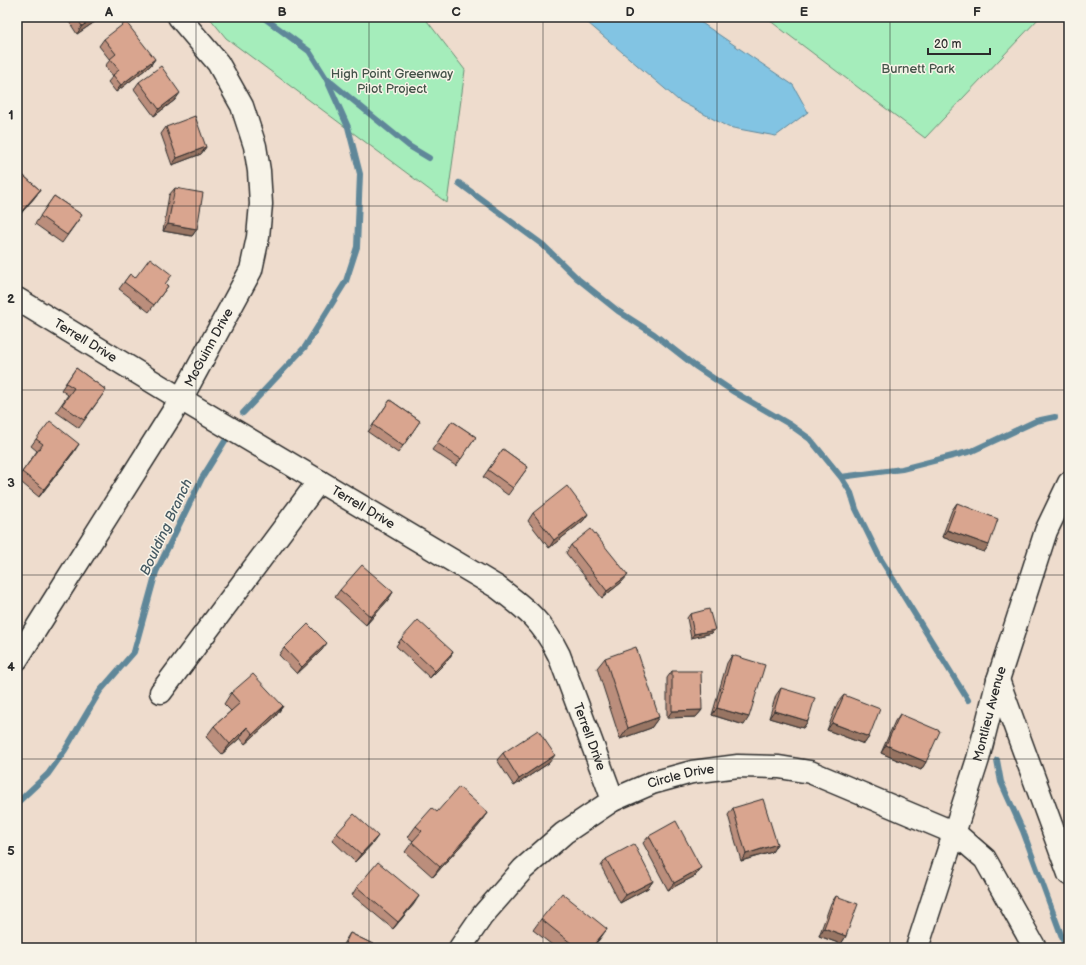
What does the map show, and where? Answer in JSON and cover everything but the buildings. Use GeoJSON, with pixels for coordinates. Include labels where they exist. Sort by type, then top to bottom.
{"type":"FeatureCollection","features":[{"type":"Feature","properties":{"kind":"street","name":"McGuinn Drive"},"geometry":{"type":"LineString","coordinates":[[17,659],[181,400],[251,270],[258,237],[261,204],[256,152],[242,106],[218,63],[179,17]]}},
{"type":"Feature","properties":{"kind":"street","name":"Terrell Drive"},"geometry":{"type":"LineString","coordinates":[[17,299],[181,400],[497,587],[529,610],[549,635],[559,655],[613,800]]}},
{"type":"Feature","properties":{"kind":"street"},"geometry":{"type":"LineString","coordinates":[[161,692],[319,482]]}},
{"type":"Feature","properties":{"kind":"street","name":"Montlieu Avenue"},"geometry":{"type":"LineString","coordinates":[[917,948],[978,759],[998,680],[1046,530],[1069,484]]}},
{"type":"Feature","properties":{"kind":"street"},"geometry":{"type":"LineString","coordinates":[[998,680],[1069,874]]}},
{"type":"Feature","properties":{"kind":"street","name":"Circle Drive"},"geometry":{"type":"LineString","coordinates":[[460,948],[482,916],[523,869],[564,833],[613,800],[652,783],[692,772],[738,766],[779,767],[810,772],[955,833],[985,859],[1035,948]]}},
{"type":"Feature","properties":{"kind":"green space","name":"High Point Greenway Pilot Project"},"geometry":{"type":"Polygon","coordinates":[[[209,17],[424,17],[465,70],[447,203],[226,38],[209,17]]]}},
{"type":"Feature","properties":{"kind":"green space","name":"Burnett Park"},"geometry":{"type":"Polygon","coordinates":[[[765,17],[1040,17],[925,138],[765,17]]]}},
{"type":"Feature","properties":{"kind":"water"},"geometry":{"type":"Polygon","coordinates":[[[581,17],[693,17],[793,85],[808,112],[776,136],[728,127],[678,100],[581,17]]]}},
{"type":"Feature","properties":{"kind":"waterway","name":"Boulding Branch"},"geometry":{"type":"LineString","coordinates":[[243,413],[305,347],[346,281],[357,247],[360,174],[348,127],[326,78],[309,51],[263,17]]}},
{"type":"Feature","properties":{"kind":"waterway"},"geometry":{"type":"LineString","coordinates":[[327,79],[409,146],[429,158]]}},
{"type":"Feature","properties":{"kind":"waterway"},"geometry":{"type":"LineString","coordinates":[[459,183],[543,245],[578,279],[618,311],[654,334],[695,366],[734,392],[789,424],[810,439],[841,477],[851,493],[856,509],[880,558],[968,700]]}},
{"type":"Feature","properties":{"kind":"waterway"},"geometry":{"type":"LineString","coordinates":[[841,477],[902,469],[972,451],[1036,421],[1055,417]]}},
{"type":"Feature","properties":{"kind":"waterway","name":"Boulding Branch"},"geometry":{"type":"LineString","coordinates":[[17,803],[48,774],[65,750],[100,691],[134,652],[156,572],[202,478],[225,441]]}},
{"type":"Feature","properties":{"kind":"waterway"},"geometry":{"type":"LineString","coordinates":[[997,760],[1001,782],[1023,831],[1066,948]]}}]}
